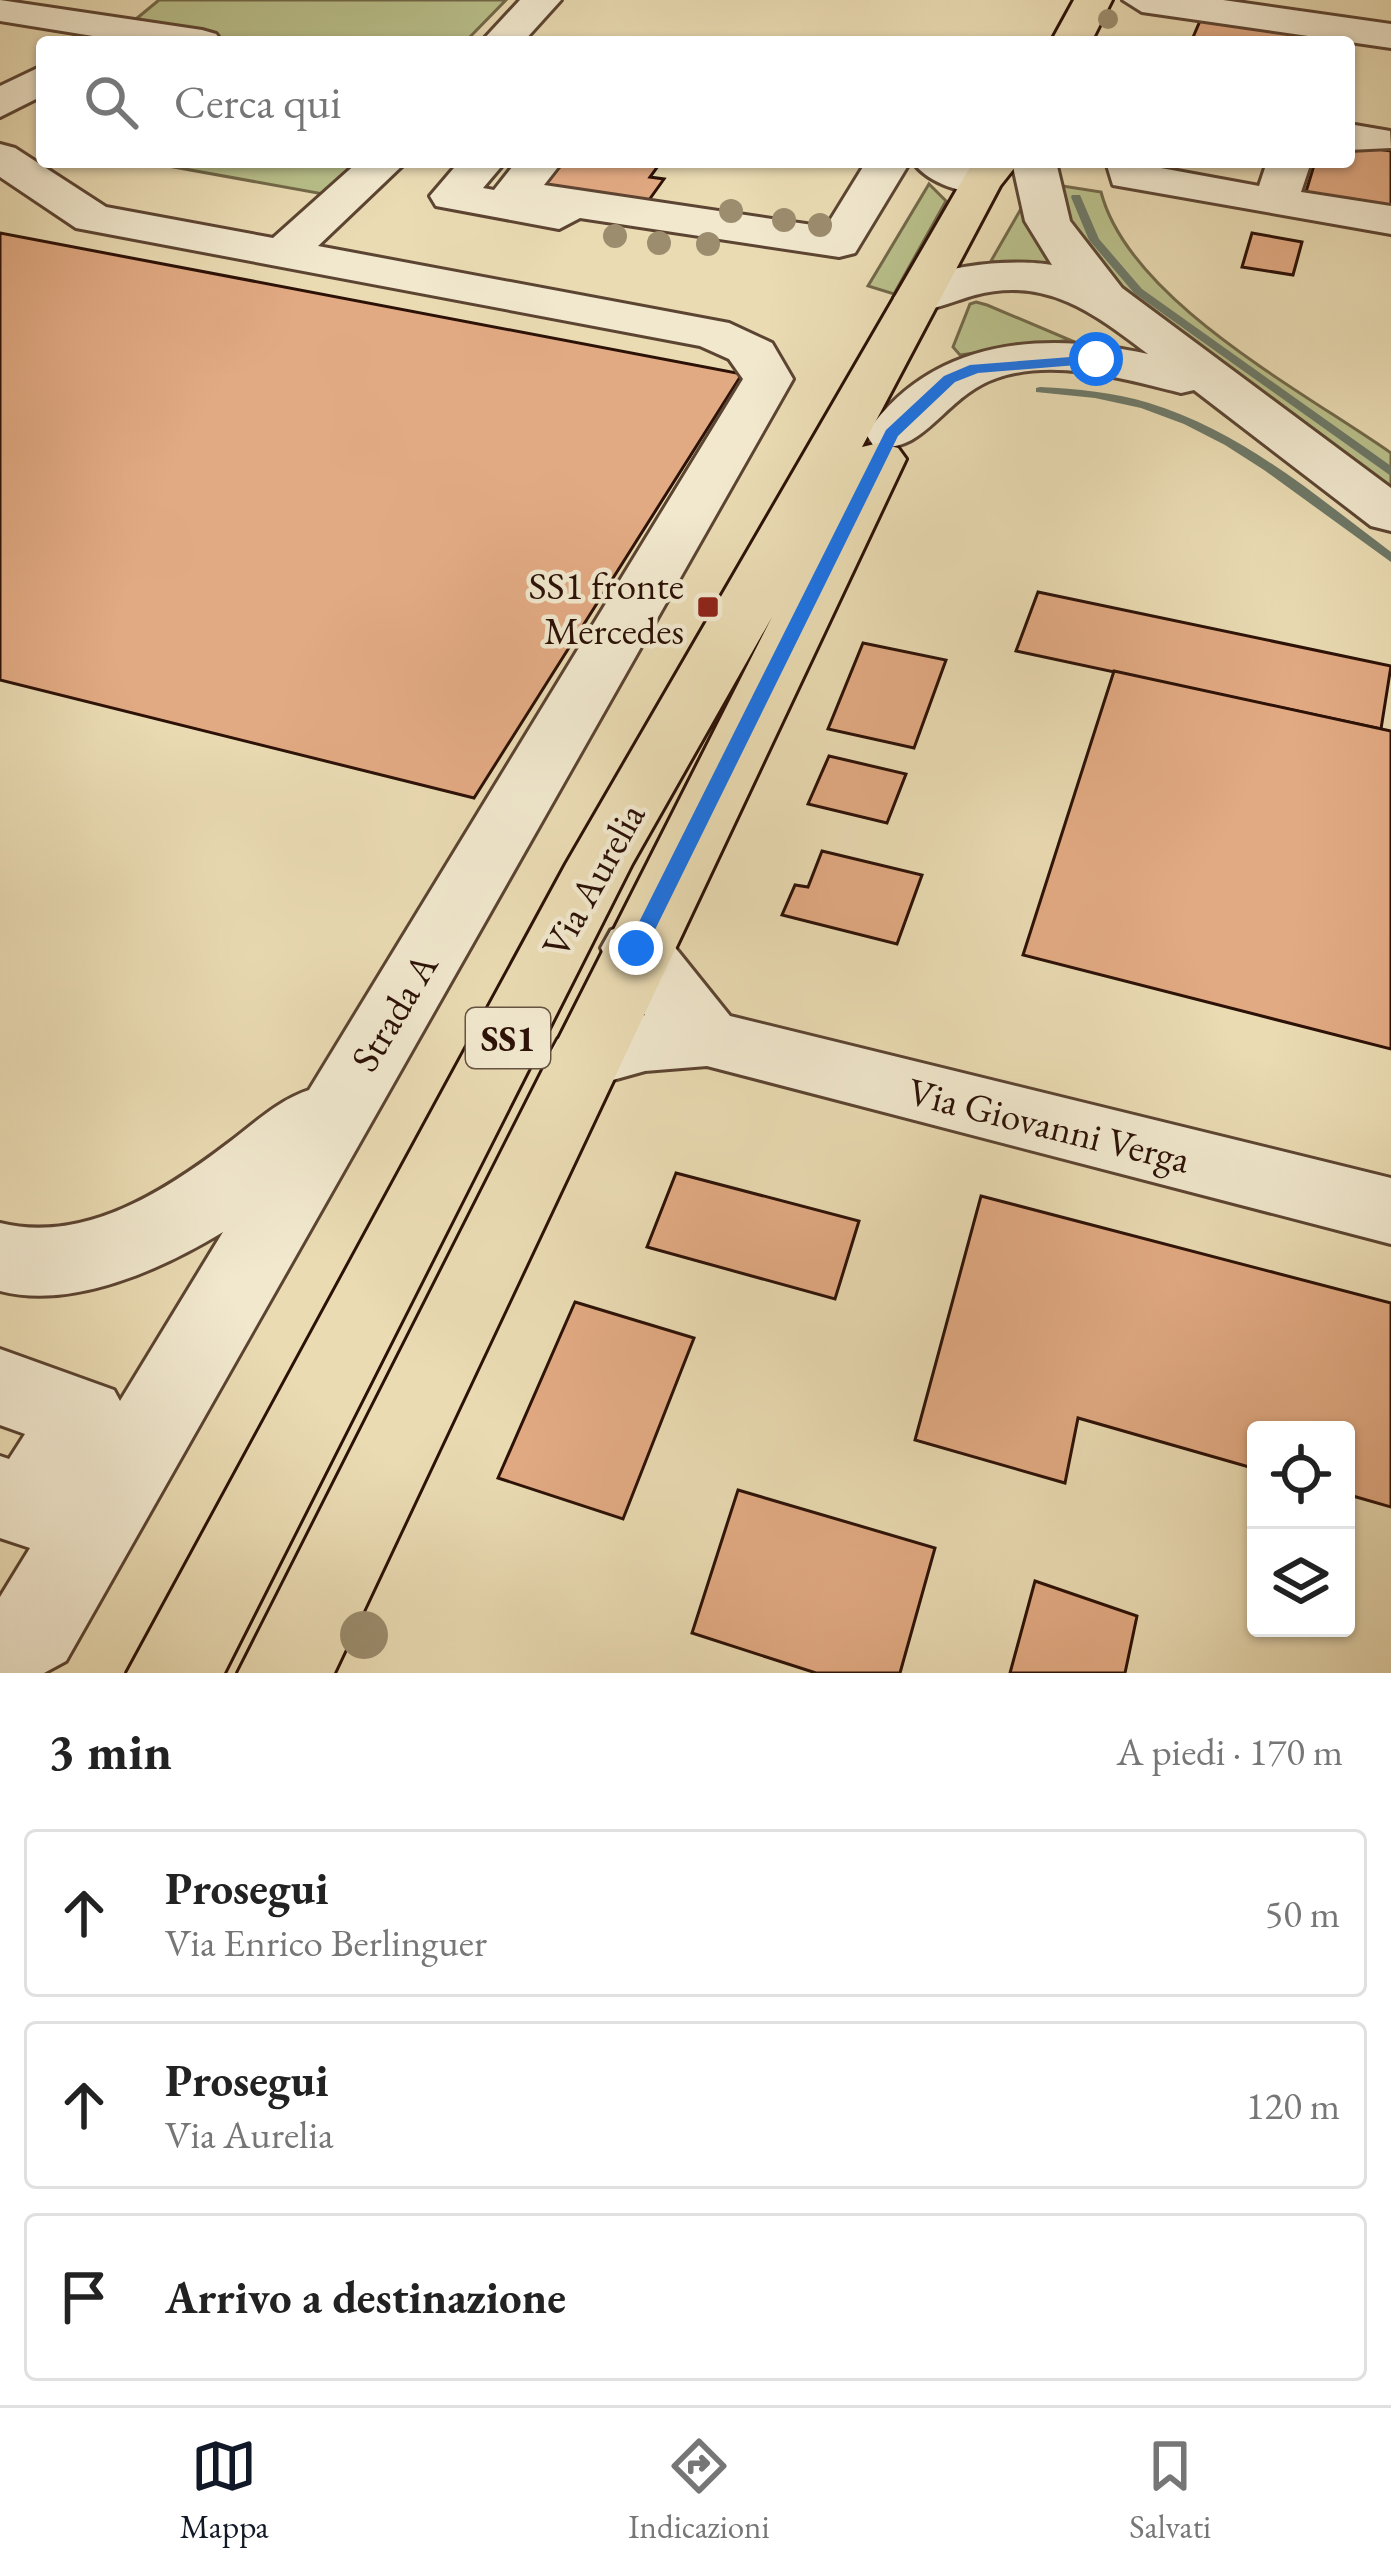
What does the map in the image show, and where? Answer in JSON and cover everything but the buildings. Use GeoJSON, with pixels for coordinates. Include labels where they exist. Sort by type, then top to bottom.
{"type":"FeatureCollection","features":[{"type":"Feature","properties":{"kind":"main road"},"geometry":{"type":"LineString","coordinates":[[1074,36],[1093,0]]}},
{"type":"Feature","properties":{"kind":"main road","name":"Via Aurelia"},"geometry":{"type":"LineString","coordinates":[[285,1673],[584,1059],[873,422],[998,169]]}},
{"type":"Feature","properties":{"kind":"main road","name":"Via Aurelia"},"geometry":{"type":"LineString","coordinates":[[174,1673],[599,864],[753,599],[873,422]]}},
{"type":"Feature","properties":{"kind":"street"},"geometry":{"type":"LineString","coordinates":[[0,9],[100,35],[147,0]]}},
{"type":"Feature","properties":{"kind":"street"},"geometry":{"type":"LineString","coordinates":[[507,36],[542,0]]}},
{"type":"Feature","properties":{"kind":"street"},"geometry":{"type":"LineString","coordinates":[[1142,0],[1176,24],[1391,36]]}},
{"type":"Feature","properties":{"kind":"street"},"geometry":{"type":"LineString","coordinates":[[0,157],[92,218]]}},
{"type":"Feature","properties":{"kind":"street"},"geometry":{"type":"LineString","coordinates":[[0,212],[92,218],[283,253],[377,168]]}},
{"type":"Feature","properties":{"kind":"street"},"geometry":{"type":"LineString","coordinates":[[478,168],[452,196],[628,226],[678,219]]}},
{"type":"Feature","properties":{"kind":"street"},"geometry":{"type":"LineString","coordinates":[[535,168],[516,189],[536,198],[839,243],[884,168]]}},
{"type":"Feature","properties":{"kind":"street"},"geometry":{"type":"LineString","coordinates":[[1035,168],[1042,216],[1105,298],[1234,400],[1391,514]]}},
{"type":"Feature","properties":{"kind":"street"},"geometry":{"type":"LineString","coordinates":[[1128,168],[1129,176],[1282,182],[1391,220]]}},
{"type":"Feature","properties":{"kind":"street","name":"Strada A"},"geometry":{"type":"LineString","coordinates":[[0,1647],[33,1629],[768,379],[764,362],[747,346],[712,333],[283,253]]}},
{"type":"Feature","properties":{"kind":"street"},"geometry":{"type":"LineString","coordinates":[[944,272],[1048,277],[1105,298]]}},
{"type":"Feature","properties":{"kind":"street"},"geometry":{"type":"LineString","coordinates":[[944,272],[982,293],[1234,400]]}},
{"type":"Feature","properties":{"kind":"street"},"geometry":{"type":"LineString","coordinates":[[873,422],[976,368],[1075,358],[1181,378]]}},
{"type":"Feature","properties":{"kind":"street"},"geometry":{"type":"LineString","coordinates":[[636,948],[707,1038]]}},
{"type":"Feature","properties":{"kind":"street","name":"Via Giovanni Verga"},"geometry":{"type":"LineString","coordinates":[[584,1059],[645,1043],[707,1038],[1391,1211]]}},
{"type":"Feature","properties":{"kind":"street"},"geometry":{"type":"LineString","coordinates":[[0,1257],[17,1263],[105,1253],[193,1216],[346,1092]]}},
{"type":"Feature","properties":{"kind":"street"},"geometry":{"type":"LineString","coordinates":[[0,1387],[84,1418],[28,1507],[0,1497]]}},
{"type":"Feature","properties":{"kind":"green space"},"geometry":{"type":"Polygon","coordinates":[[[159,0],[506,0],[471,36],[198,36],[139,25],[136,19],[159,0]]]}},
{"type":"Feature","properties":{"kind":"green space"},"geometry":{"type":"Polygon","coordinates":[[[179,168],[361,168],[334,196],[179,168]]]}},
{"type":"Feature","properties":{"kind":"green space"},"geometry":{"type":"Polygon","coordinates":[[[929,184],[946,201],[894,294],[868,286],[929,184]]]}},
{"type":"Feature","properties":{"kind":"green space"},"geometry":{"type":"Polygon","coordinates":[[[1050,184],[1101,192],[1118,232],[1145,269],[1181,305],[1267,371],[1391,453],[1391,492],[1091,267],[1050,184]]]}},
{"type":"Feature","properties":{"kind":"green space"},"geometry":{"type":"Polygon","coordinates":[[[1022,207],[1063,271],[991,261],[1022,207]]]}},
{"type":"Feature","properties":{"kind":"green space"},"geometry":{"type":"Polygon","coordinates":[[[976,302],[1070,340],[960,355],[953,347],[970,304],[976,302]]]}},
{"type":"Feature","properties":{"kind":"waterway"},"geometry":{"type":"LineString","coordinates":[[1076,197],[1094,240],[1138,291],[1391,472]]}},
{"type":"Feature","properties":{"kind":"waterway"},"geometry":{"type":"LineString","coordinates":[[1040,390],[1095,394],[1188,421],[1269,467],[1391,558]]}},
{"type":"Feature","properties":{"kind":"place","name":"SS1 fronte Mercedes"},"geometry":{"type":"Point","coordinates":[708,607]}},
{"type":"Feature","properties":{"kind":"route"},"geometry":{"type":"LineString","coordinates":[[636,948],[892,434],[950,379],[976,368],[1018,361],[1096,359]]}}]}
